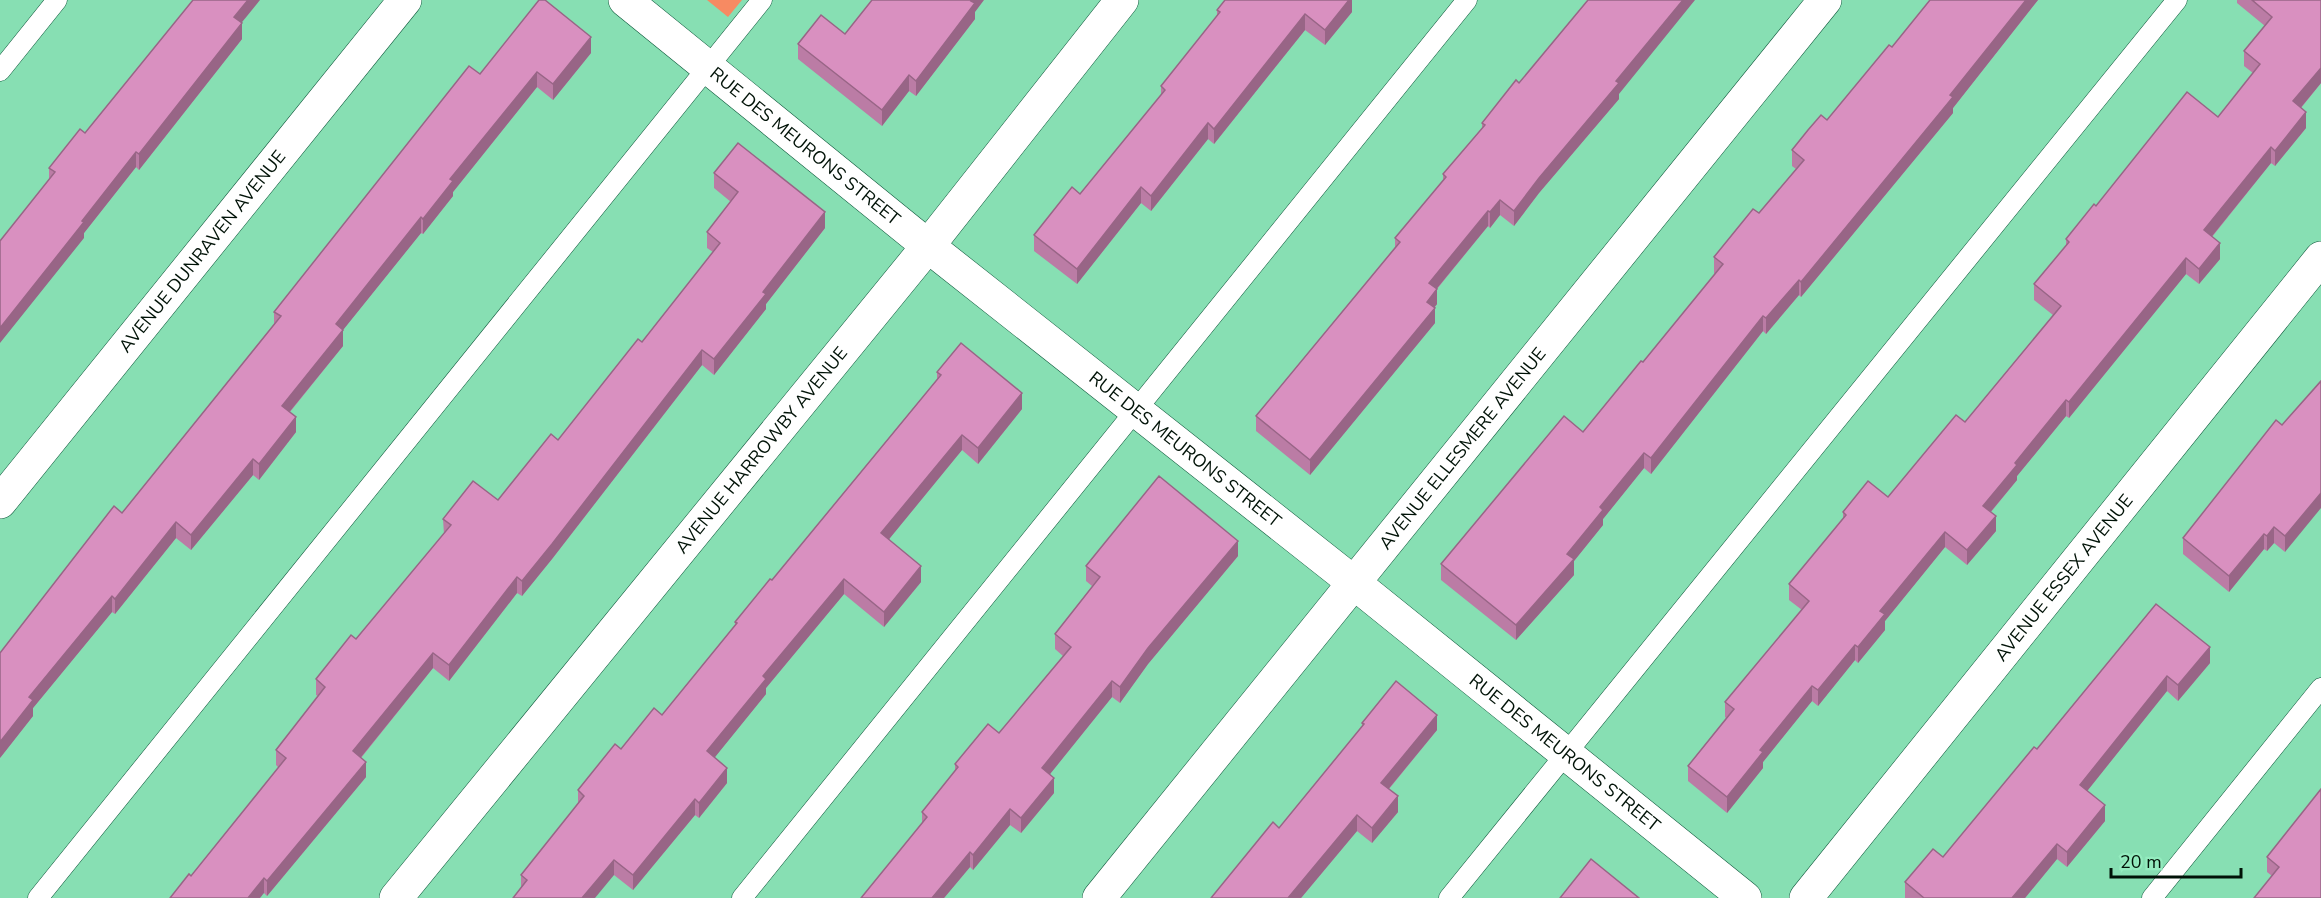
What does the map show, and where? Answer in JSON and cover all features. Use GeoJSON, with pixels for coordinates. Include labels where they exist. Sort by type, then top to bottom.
{"type":"FeatureCollection","features":[{"type":"Feature","properties":{"kind":"street","name":"AVENUE DUNRAVEN AVENUE"},"geometry":{"type":"LineString","coordinates":[[0,502],[405,0]]}},
{"type":"Feature","properties":{"kind":"street","name":"RUE DES MEURONS STREET"},"geometry":{"type":"LineString","coordinates":[[625,0],[928,246],[1353,582],[1745,898]]}},
{"type":"Feature","properties":{"kind":"street","name":"AVENUE HARROWBY AVENUE"},"geometry":{"type":"LineString","coordinates":[[396,898],[928,246],[1122,0]]}},
{"type":"Feature","properties":{"kind":"street","name":"AVENUE ELLESMERE AVENUE"},"geometry":{"type":"LineString","coordinates":[[1099,898],[1825,0]]}},
{"type":"Feature","properties":{"kind":"street","name":"AVENUE ESSEX AVENUE"},"geometry":{"type":"LineString","coordinates":[[1806,898],[2321,258]]}},
{"type":"Feature","properties":{"kind":"lane"},"geometry":{"type":"LineString","coordinates":[[0,71],[57,0]]}},
{"type":"Feature","properties":{"kind":"lane"},"geometry":{"type":"LineString","coordinates":[[38,898],[762,0]]}},
{"type":"Feature","properties":{"kind":"lane"},"geometry":{"type":"LineString","coordinates":[[742,898],[1467,0]]}},
{"type":"Feature","properties":{"kind":"lane"},"geometry":{"type":"LineString","coordinates":[[1449,898],[2177,0]]}},
{"type":"Feature","properties":{"kind":"lane"},"geometry":{"type":"LineString","coordinates":[[2152,898],[2321,688]]}},
{"type":"Feature","properties":{"kind":"shaded area"},"geometry":{"type":"Polygon","coordinates":[[[707,0],[742,0],[728,17],[707,0]]]}},
{"type":"Feature","properties":{"kind":"building"},"geometry":{"type":"Polygon","coordinates":[[[193,0],[248,0],[234,17],[242,23],[139,154],[136,152],[0,328],[0,241],[55,172],[49,168],[80,129],[85,133],[193,0]]]}},
{"type":"Feature","properties":{"kind":"building"},"geometry":{"type":"Polygon","coordinates":[[[539,0],[545,0],[591,37],[553,84],[537,72],[450,179],[453,181],[423,219],[421,217],[336,324],[343,330],[282,406],[296,417],[259,464],[253,459],[191,535],[176,522],[115,599],[112,596],[29,697],[33,700],[0,742],[0,653],[114,506],[122,513],[281,316],[274,312],[469,66],[480,74],[539,0]]]}},
{"type":"Feature","properties":{"kind":"building"},"geometry":{"type":"Polygon","coordinates":[[[872,0],[972,0],[975,3],[916,81],[909,75],[882,110],[798,44],[821,15],[845,34],[872,0]]]}},
{"type":"Feature","properties":{"kind":"building"},"geometry":{"type":"Polygon","coordinates":[[[1225,0],[1349,0],[1325,30],[1305,14],[1214,129],[1208,123],[1151,196],[1141,187],[1077,269],[1034,235],[1072,187],[1080,194],[1165,90],[1161,86],[1220,12],[1217,10],[1225,0]]]}},
{"type":"Feature","properties":{"kind":"building"},"geometry":{"type":"Polygon","coordinates":[[[1588,0],[1683,0],[1616,81],[1619,83],[1514,211],[1500,200],[1490,212],[1488,211],[1429,283],[1437,289],[1427,302],[1435,308],[1310,460],[1256,416],[1400,242],[1395,238],[1446,177],[1443,174],[1485,125],[1482,123],[1516,80],[1519,83],[1588,0]]]}},
{"type":"Feature","properties":{"kind":"building"},"geometry":{"type":"Polygon","coordinates":[[[1930,0],[2026,0],[1950,95],[1953,97],[1801,282],[1799,280],[1766,318],[1763,316],[1651,458],[1644,453],[1600,507],[1603,510],[1567,554],[1574,559],[1516,625],[1441,564],[1564,416],[1583,432],[1723,264],[1714,257],[1753,209],[1759,213],[1804,160],[1792,150],[1808,130],[1821,115],[1827,120],[1889,45],[1892,47],[1930,0]]]}},
{"type":"Feature","properties":{"kind":"building"},"geometry":{"type":"Polygon","coordinates":[[[2252,0],[2321,0],[2321,68],[2293,101],[2306,112],[2275,151],[2271,147],[2204,230],[2220,243],[2199,269],[2186,258],[2069,402],[2066,400],[1983,506],[1996,516],[1967,550],[1945,532],[1880,611],[1885,614],[1858,647],[1855,645],[1818,690],[1812,686],[1760,750],[1763,752],[1727,797],[1688,766],[1734,709],[1725,702],[1809,601],[1789,584],[1846,515],[1843,512],[1868,481],[1888,497],[1956,415],[1965,422],[2061,306],[2034,284],[2069,242],[2066,239],[2094,204],[2096,206],[2187,92],[2218,117],[2260,64],[2244,51],[2272,17],[2252,0]]]}},
{"type":"Feature","properties":{"kind":"building"},"geometry":{"type":"Polygon","coordinates":[[[738,143],[825,212],[763,292],[766,294],[714,359],[702,350],[552,544],[522,581],[517,577],[449,665],[433,653],[353,751],[366,762],[267,881],[264,878],[248,898],[170,898],[189,874],[191,876],[286,758],[276,750],[325,687],[316,679],[351,635],[356,639],[451,525],[443,519],[473,481],[498,500],[551,434],[558,440],[638,339],[642,342],[720,243],[707,232],[738,192],[714,173],[738,143]]]}},
{"type":"Feature","properties":{"kind":"building"},"geometry":{"type":"Polygon","coordinates":[[[961,343],[1022,393],[978,448],[962,435],[881,533],[921,566],[884,612],[844,579],[763,676],[766,679],[707,751],[727,768],[699,803],[695,799],[633,875],[614,860],[582,898],[513,898],[527,880],[521,875],[584,796],[578,790],[615,744],[621,749],[654,708],[662,715],[770,579],[772,580],[941,375],[937,372],[961,343]]]}},
{"type":"Feature","properties":{"kind":"building"},"geometry":{"type":"Polygon","coordinates":[[[2321,381],[2321,493],[2285,536],[2274,527],[2267,536],[2264,534],[2229,576],[2183,538],[2276,420],[2282,425],[2321,381]]]}},
{"type":"Feature","properties":{"kind":"building"},"geometry":{"type":"Polygon","coordinates":[[[1159,476],[1238,541],[1148,648],[1120,687],[1112,681],[1042,768],[1054,778],[1021,818],[1010,809],[973,855],[970,852],[932,898],[861,898],[927,817],[922,812],[958,767],[955,764],[988,724],[999,733],[1071,647],[1055,634],[1100,577],[1086,566],[1159,476]]]}},
{"type":"Feature","properties":{"kind":"building"},"geometry":{"type":"Polygon","coordinates":[[[2156,604],[2210,647],[2178,685],[2167,676],[2080,785],[2105,805],[2067,852],[2057,844],[2012,898],[1924,898],[1905,882],[1933,849],[1943,857],[2034,747],[2037,749],[2156,604]]]}},
{"type":"Feature","properties":{"kind":"building"},"geometry":{"type":"Polygon","coordinates":[[[1396,681],[1437,715],[1381,783],[1398,796],[1372,828],[1357,815],[1288,898],[1211,898],[1273,822],[1279,828],[1396,681]]]}},
{"type":"Feature","properties":{"kind":"building"},"geometry":{"type":"Polygon","coordinates":[[[2321,789],[2321,898],[2254,898],[2279,867],[2267,857],[2321,789]]]}},
{"type":"Feature","properties":{"kind":"building"},"geometry":{"type":"Polygon","coordinates":[[[1591,859],[1639,898],[1560,898],[1591,859]]]}}]}
